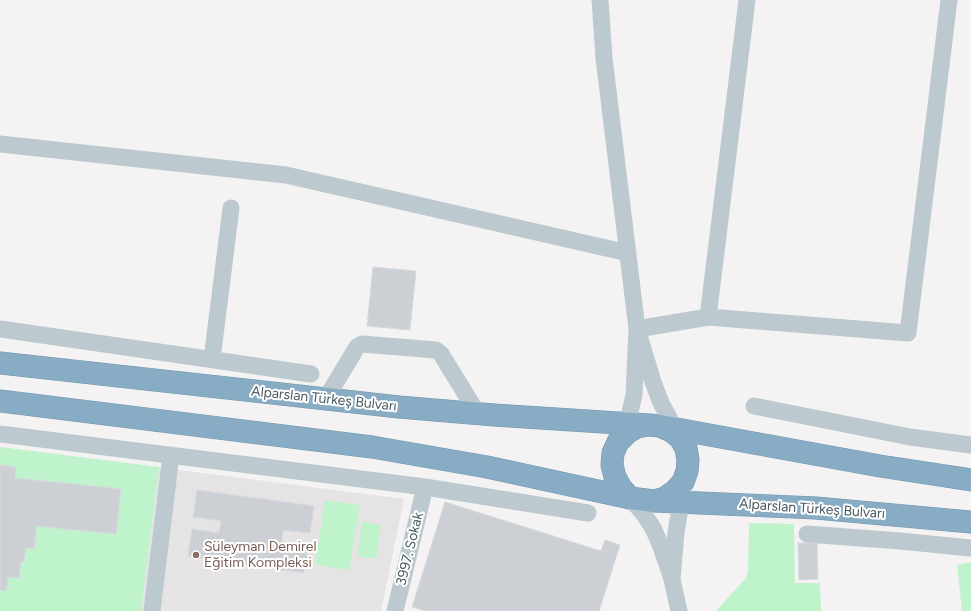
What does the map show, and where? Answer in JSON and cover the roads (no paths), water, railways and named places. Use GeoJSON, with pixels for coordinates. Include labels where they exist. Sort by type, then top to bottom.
{"type":"FeatureCollection","features":[{"type":"Feature","properties":{"kind":"highway","name":"Alparslan Türkeş Bulvarı"},"geometry":{"type":"LineString","coordinates":[[0,363],[325,400],[478,414],[622,432],[666,429],[971,480]]}},
{"type":"Feature","properties":{"kind":"highway"},"geometry":{"type":"LineString","coordinates":[[0,401],[372,447],[487,467],[630,498],[654,501],[665,498],[675,491],[683,482],[687,472],[688,460],[686,448],[666,429]]}},
{"type":"Feature","properties":{"kind":"highway"},"geometry":{"type":"LineString","coordinates":[[622,432],[613,453],[612,465],[615,477],[621,488],[630,498]]}},
{"type":"Feature","properties":{"kind":"highway","name":"Alparslan Türkeş Bulvarı"},"geometry":{"type":"LineString","coordinates":[[654,501],[816,508],[971,522]]}},
{"type":"Feature","properties":{"kind":"street"},"geometry":{"type":"LineString","coordinates":[[600,0],[604,58],[637,329],[634,395],[630,412],[622,432]]}},
{"type":"Feature","properties":{"kind":"street"},"geometry":{"type":"LineString","coordinates":[[708,317],[747,0]]}},
{"type":"Feature","properties":{"kind":"street"},"geometry":{"type":"LineString","coordinates":[[637,329],[708,317],[908,333],[949,0]]}},
{"type":"Feature","properties":{"kind":"street"},"geometry":{"type":"LineString","coordinates":[[0,144],[286,175],[628,253]]}},
{"type":"Feature","properties":{"kind":"street"},"geometry":{"type":"LineString","coordinates":[[212,360],[231,208]]}},
{"type":"Feature","properties":{"kind":"street"},"geometry":{"type":"LineString","coordinates":[[0,329],[311,374]]}},
{"type":"Feature","properties":{"kind":"street"},"geometry":{"type":"LineString","coordinates":[[637,329],[661,403],[666,429]]}},
{"type":"Feature","properties":{"kind":"street"},"geometry":{"type":"LineString","coordinates":[[325,400],[357,347],[362,344],[436,350],[441,354],[478,414]]}},
{"type":"Feature","properties":{"kind":"street"},"geometry":{"type":"LineString","coordinates":[[754,406],[910,437],[971,445]]}},
{"type":"Feature","properties":{"kind":"street"},"geometry":{"type":"LineString","coordinates":[[0,434],[425,487],[588,513]]}},
{"type":"Feature","properties":{"kind":"street"},"geometry":{"type":"LineString","coordinates":[[152,611],[171,455]]}},
{"type":"Feature","properties":{"kind":"street"},"geometry":{"type":"LineString","coordinates":[[672,579],[676,532],[687,472]]}},
{"type":"Feature","properties":{"kind":"street","name":"3997. Sokak"},"geometry":{"type":"LineString","coordinates":[[395,611],[425,487]]}},
{"type":"Feature","properties":{"kind":"street"},"geometry":{"type":"LineString","coordinates":[[630,498],[653,528],[660,544],[672,579],[679,611]]}},
{"type":"Feature","properties":{"kind":"street"},"geometry":{"type":"LineString","coordinates":[[807,534],[971,548]]}},
{"type":"Feature","properties":{"kind":"place","name":"Süleyman Demirel Eğitim Kompleksi"},"geometry":{"type":"Point","coordinates":[196,555]}}]}
